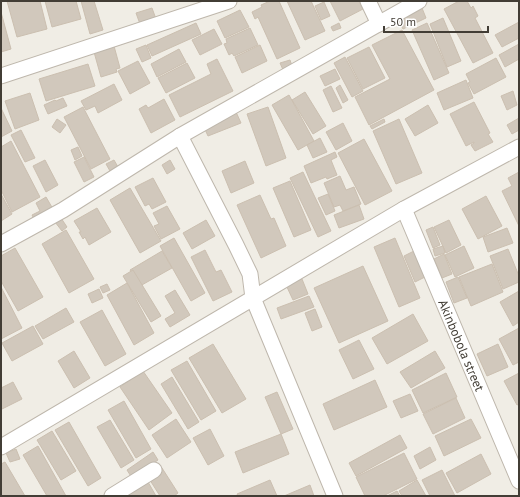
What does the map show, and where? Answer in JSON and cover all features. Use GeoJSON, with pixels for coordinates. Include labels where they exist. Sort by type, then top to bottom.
{"type":"FeatureCollection","features":[{"type":"Feature","properties":{"kind":"street"},"geometry":{"type":"LineString","coordinates":[[1,76],[229,1]]}},
{"type":"Feature","properties":{"kind":"street"},"geometry":{"type":"LineString","coordinates":[[368,1],[379,24]]}},
{"type":"Feature","properties":{"kind":"street"},"geometry":{"type":"LineString","coordinates":[[1,244],[63,210],[180,136],[419,1]]}},
{"type":"Feature","properties":{"kind":"street"},"geometry":{"type":"LineString","coordinates":[[180,136],[250,274],[253,298],[335,496]]}},
{"type":"Feature","properties":{"kind":"street"},"geometry":{"type":"LineString","coordinates":[[1,447],[404,209],[519,147]]}},
{"type":"Feature","properties":{"kind":"street","name":"Akinbobola street"},"geometry":{"type":"LineString","coordinates":[[404,209],[519,481]]}},
{"type":"Feature","properties":{"kind":"street"},"geometry":{"type":"LineString","coordinates":[[112,496],[154,470]]}},
{"type":"Feature","properties":{"kind":"building"},"geometry":{"type":"Polygon","coordinates":[[[7,1],[40,1],[47,29],[17,37],[7,1]]]}},
{"type":"Feature","properties":{"kind":"building"},"geometry":{"type":"Polygon","coordinates":[[[45,1],[76,1],[81,19],[52,27],[45,1]]]}},
{"type":"Feature","properties":{"kind":"building"},"geometry":{"type":"Polygon","coordinates":[[[81,1],[94,1],[103,30],[90,34],[81,1]]]}},
{"type":"Feature","properties":{"kind":"building"},"geometry":{"type":"Polygon","coordinates":[[[270,1],[279,1],[300,48],[277,59],[258,17],[255,19],[252,12],[262,7],[261,5],[270,1]]]}},
{"type":"Feature","properties":{"kind":"building"},"geometry":{"type":"Polygon","coordinates":[[[287,1],[311,1],[325,31],[305,40],[287,1]]]}},
{"type":"Feature","properties":{"kind":"building"},"geometry":{"type":"Polygon","coordinates":[[[330,1],[359,1],[363,9],[340,21],[330,1]]]}},
{"type":"Feature","properties":{"kind":"building"},"geometry":{"type":"Polygon","coordinates":[[[459,1],[467,1],[471,8],[473,6],[478,16],[475,18],[493,53],[473,63],[444,9],[459,1]]]}},
{"type":"Feature","properties":{"kind":"building"},"geometry":{"type":"Polygon","coordinates":[[[324,2],[330,16],[321,20],[315,6],[324,2]]]}},
{"type":"Feature","properties":{"kind":"building"},"geometry":{"type":"Polygon","coordinates":[[[152,8],[156,19],[140,24],[136,13],[152,8]]]}},
{"type":"Feature","properties":{"kind":"building"},"geometry":{"type":"Polygon","coordinates":[[[422,8],[426,18],[403,29],[398,19],[422,8]]]}},
{"type":"Feature","properties":{"kind":"building"},"geometry":{"type":"Polygon","coordinates":[[[240,10],[249,27],[225,38],[217,21],[240,10]]]}},
{"type":"Feature","properties":{"kind":"building"},"geometry":{"type":"Polygon","coordinates":[[[1,12],[11,49],[1,52],[1,12]]]}},
{"type":"Feature","properties":{"kind":"building"},"geometry":{"type":"Polygon","coordinates":[[[443,18],[461,61],[447,67],[430,24],[443,18]]]}},
{"type":"Feature","properties":{"kind":"building"},"geometry":{"type":"Polygon","coordinates":[[[519,22],[519,38],[502,47],[495,35],[519,22]]]}},
{"type":"Feature","properties":{"kind":"building"},"geometry":{"type":"Polygon","coordinates":[[[196,23],[201,34],[152,56],[147,45],[196,23]]]}},
{"type":"Feature","properties":{"kind":"building"},"geometry":{"type":"Polygon","coordinates":[[[339,23],[341,28],[333,31],[331,27],[339,23]]]}},
{"type":"Feature","properties":{"kind":"building"},"geometry":{"type":"Polygon","coordinates":[[[427,23],[449,73],[434,80],[412,30],[427,23]]]}},
{"type":"Feature","properties":{"kind":"building"},"geometry":{"type":"Polygon","coordinates":[[[250,28],[258,45],[234,56],[232,53],[229,55],[224,44],[227,43],[226,39],[250,28]]]}},
{"type":"Feature","properties":{"kind":"building"},"geometry":{"type":"Polygon","coordinates":[[[214,29],[222,44],[200,55],[192,40],[214,29]]]}},
{"type":"Feature","properties":{"kind":"building"},"geometry":{"type":"Polygon","coordinates":[[[402,30],[434,90],[369,125],[355,97],[390,79],[372,45],[402,30]]]}},
{"type":"Feature","properties":{"kind":"building"},"geometry":{"type":"Polygon","coordinates":[[[519,44],[519,59],[505,67],[499,55],[519,44]]]}},
{"type":"Feature","properties":{"kind":"building"},"geometry":{"type":"Polygon","coordinates":[[[146,45],[151,58],[142,62],[136,49],[146,45]]]}},
{"type":"Feature","properties":{"kind":"building"},"geometry":{"type":"Polygon","coordinates":[[[260,45],[267,61],[242,73],[235,57],[260,45]]]}},
{"type":"Feature","properties":{"kind":"building"},"geometry":{"type":"Polygon","coordinates":[[[114,46],[120,68],[116,69],[117,72],[101,77],[94,52],[114,46]]]}},
{"type":"Feature","properties":{"kind":"building"},"geometry":{"type":"Polygon","coordinates":[[[369,47],[385,78],[363,89],[347,58],[369,47]]]}},
{"type":"Feature","properties":{"kind":"building"},"geometry":{"type":"Polygon","coordinates":[[[179,49],[186,62],[157,77],[151,64],[179,49]]]}},
{"type":"Feature","properties":{"kind":"building"},"geometry":{"type":"Polygon","coordinates":[[[345,57],[363,91],[352,97],[334,63],[345,57]]]}},
{"type":"Feature","properties":{"kind":"building"},"geometry":{"type":"Polygon","coordinates":[[[496,58],[506,77],[474,94],[468,83],[470,82],[466,74],[496,58]]]}},
{"type":"Feature","properties":{"kind":"building"},"geometry":{"type":"Polygon","coordinates":[[[217,59],[233,91],[180,117],[169,95],[211,74],[207,64],[217,59]]]}},
{"type":"Feature","properties":{"kind":"building"},"geometry":{"type":"Polygon","coordinates":[[[290,60],[293,69],[284,72],[280,63],[290,60]]]}},
{"type":"Feature","properties":{"kind":"building"},"geometry":{"type":"Polygon","coordinates":[[[138,61],[150,83],[130,94],[118,71],[138,61]]]}},
{"type":"Feature","properties":{"kind":"building"},"geometry":{"type":"Polygon","coordinates":[[[187,63],[195,78],[166,93],[158,78],[187,63]]]}},
{"type":"Feature","properties":{"kind":"building"},"geometry":{"type":"Polygon","coordinates":[[[88,64],[95,86],[46,101],[39,79],[88,64]]]}},
{"type":"Feature","properties":{"kind":"building"},"geometry":{"type":"Polygon","coordinates":[[[335,69],[340,79],[325,86],[320,76],[335,69]]]}},
{"type":"Feature","properties":{"kind":"building"},"geometry":{"type":"Polygon","coordinates":[[[466,80],[473,98],[444,110],[437,93],[466,80]]]}},
{"type":"Feature","properties":{"kind":"building"},"geometry":{"type":"Polygon","coordinates":[[[114,84],[122,100],[98,113],[95,106],[86,110],[81,101],[114,84]]]}},
{"type":"Feature","properties":{"kind":"building"},"geometry":{"type":"Polygon","coordinates":[[[340,85],[348,100],[343,103],[336,88],[340,85]]]}},
{"type":"Feature","properties":{"kind":"building"},"geometry":{"type":"Polygon","coordinates":[[[331,86],[342,108],[333,112],[323,90],[331,86]]]}},
{"type":"Feature","properties":{"kind":"building"},"geometry":{"type":"Polygon","coordinates":[[[513,91],[517,105],[507,110],[501,96],[513,91]]]}},
{"type":"Feature","properties":{"kind":"building"},"geometry":{"type":"Polygon","coordinates":[[[305,92],[326,126],[313,134],[292,100],[305,92]]]}},
{"type":"Feature","properties":{"kind":"building"},"geometry":{"type":"Polygon","coordinates":[[[30,93],[39,120],[15,129],[5,101],[30,93]]]}},
{"type":"Feature","properties":{"kind":"building"},"geometry":{"type":"Polygon","coordinates":[[[289,95],[314,141],[298,150],[272,105],[289,95]]]}},
{"type":"Feature","properties":{"kind":"building"},"geometry":{"type":"Polygon","coordinates":[[[63,98],[67,106],[48,114],[44,105],[63,98]]]}},
{"type":"Feature","properties":{"kind":"building"},"geometry":{"type":"Polygon","coordinates":[[[164,99],[175,120],[151,133],[139,109],[146,105],[148,108],[164,99]]]}},
{"type":"Feature","properties":{"kind":"building"},"geometry":{"type":"Polygon","coordinates":[[[474,102],[493,142],[475,151],[471,145],[474,142],[466,146],[450,114],[474,102]]]}},
{"type":"Feature","properties":{"kind":"building"},"geometry":{"type":"Polygon","coordinates":[[[428,105],[438,123],[415,136],[405,119],[428,105]]]}},
{"type":"Feature","properties":{"kind":"building"},"geometry":{"type":"Polygon","coordinates":[[[83,107],[110,159],[91,169],[64,117],[83,107]]]}},
{"type":"Feature","properties":{"kind":"building"},"geometry":{"type":"Polygon","coordinates":[[[268,107],[286,158],[266,166],[247,114],[268,107]]]}},
{"type":"Feature","properties":{"kind":"building"},"geometry":{"type":"Polygon","coordinates":[[[1,108],[12,131],[1,137],[1,108]]]}},
{"type":"Feature","properties":{"kind":"building"},"geometry":{"type":"Polygon","coordinates":[[[236,112],[241,123],[208,136],[203,125],[236,112]]]}},
{"type":"Feature","properties":{"kind":"building"},"geometry":{"type":"Polygon","coordinates":[[[519,118],[519,130],[512,134],[507,125],[519,118]]]}},
{"type":"Feature","properties":{"kind":"building"},"geometry":{"type":"Polygon","coordinates":[[[57,119],[66,125],[60,133],[52,127],[57,119]]]}},
{"type":"Feature","properties":{"kind":"building"},"geometry":{"type":"Polygon","coordinates":[[[384,119],[385,122],[372,129],[370,126],[384,119]]]}},
{"type":"Feature","properties":{"kind":"building"},"geometry":{"type":"Polygon","coordinates":[[[399,119],[422,173],[396,184],[373,131],[399,119]]]}},
{"type":"Feature","properties":{"kind":"building"},"geometry":{"type":"Polygon","coordinates":[[[343,123],[352,141],[336,150],[326,132],[343,123]]]}},
{"type":"Feature","properties":{"kind":"building"},"geometry":{"type":"Polygon","coordinates":[[[21,130],[35,158],[25,162],[11,135],[21,130]]]}},
{"type":"Feature","properties":{"kind":"building"},"geometry":{"type":"Polygon","coordinates":[[[320,138],[327,152],[313,158],[307,145],[320,138]]]}},
{"type":"Feature","properties":{"kind":"building"},"geometry":{"type":"Polygon","coordinates":[[[364,139],[392,191],[365,205],[338,153],[364,139]]]}},
{"type":"Feature","properties":{"kind":"building"},"geometry":{"type":"Polygon","coordinates":[[[11,141],[40,197],[12,212],[1,190],[1,147],[11,141]]]}},
{"type":"Feature","properties":{"kind":"building"},"geometry":{"type":"Polygon","coordinates":[[[78,147],[82,156],[75,160],[71,150],[78,147]]]}},
{"type":"Feature","properties":{"kind":"building"},"geometry":{"type":"Polygon","coordinates":[[[335,152],[337,157],[331,160],[337,175],[327,179],[326,177],[311,183],[304,166],[335,152]]]}},
{"type":"Feature","properties":{"kind":"building"},"geometry":{"type":"Polygon","coordinates":[[[84,157],[94,177],[84,182],[74,162],[84,157]]]}},
{"type":"Feature","properties":{"kind":"building"},"geometry":{"type":"Polygon","coordinates":[[[45,160],[58,185],[46,192],[33,166],[45,160]]]}},
{"type":"Feature","properties":{"kind":"building"},"geometry":{"type":"Polygon","coordinates":[[[114,160],[118,167],[110,171],[106,164],[114,160]]]}},
{"type":"Feature","properties":{"kind":"building"},"geometry":{"type":"Polygon","coordinates":[[[170,160],[175,169],[167,174],[162,165],[170,160]]]}},
{"type":"Feature","properties":{"kind":"building"},"geometry":{"type":"Polygon","coordinates":[[[245,161],[254,183],[231,193],[222,171],[245,161]]]}},
{"type":"Feature","properties":{"kind":"building"},"geometry":{"type":"Polygon","coordinates":[[[303,172],[331,231],[318,237],[290,178],[303,172]]]}},
{"type":"Feature","properties":{"kind":"building"},"geometry":{"type":"Polygon","coordinates":[[[519,172],[519,226],[502,191],[512,186],[508,178],[519,172]]]}},
{"type":"Feature","properties":{"kind":"building"},"geometry":{"type":"Polygon","coordinates":[[[340,176],[346,190],[354,187],[361,204],[343,211],[340,205],[334,207],[324,183],[340,176]]]}},
{"type":"Feature","properties":{"kind":"building"},"geometry":{"type":"Polygon","coordinates":[[[153,178],[166,202],[152,209],[149,204],[145,206],[135,187],[153,178]]]}},
{"type":"Feature","properties":{"kind":"building"},"geometry":{"type":"Polygon","coordinates":[[[290,181],[311,230],[294,237],[273,188],[290,181]]]}},
{"type":"Feature","properties":{"kind":"building"},"geometry":{"type":"Polygon","coordinates":[[[130,188],[161,241],[140,253],[110,200],[130,188]]]}},
{"type":"Feature","properties":{"kind":"building"},"geometry":{"type":"Polygon","coordinates":[[[1,194],[12,214],[1,221],[1,194]]]}},
{"type":"Feature","properties":{"kind":"building"},"geometry":{"type":"Polygon","coordinates":[[[328,194],[335,211],[326,215],[318,198],[328,194]]]}},
{"type":"Feature","properties":{"kind":"building"},"geometry":{"type":"Polygon","coordinates":[[[260,195],[271,219],[274,218],[286,246],[261,258],[237,205],[260,195]]]}},
{"type":"Feature","properties":{"kind":"building"},"geometry":{"type":"Polygon","coordinates":[[[486,196],[502,226],[478,239],[462,209],[486,196]]]}},
{"type":"Feature","properties":{"kind":"building"},"geometry":{"type":"Polygon","coordinates":[[[46,197],[53,209],[34,219],[32,215],[40,211],[36,203],[46,197]]]}},
{"type":"Feature","properties":{"kind":"building"},"geometry":{"type":"Polygon","coordinates":[[[359,205],[364,219],[339,228],[334,215],[359,205]]]}},
{"type":"Feature","properties":{"kind":"building"},"geometry":{"type":"Polygon","coordinates":[[[167,206],[180,229],[161,239],[154,226],[159,224],[153,213],[167,206]]]}},
{"type":"Feature","properties":{"kind":"building"},"geometry":{"type":"Polygon","coordinates":[[[97,208],[111,232],[89,245],[85,237],[83,239],[79,232],[81,232],[74,221],[97,208]]]}},
{"type":"Feature","properties":{"kind":"building"},"geometry":{"type":"Polygon","coordinates":[[[61,218],[67,227],[62,231],[55,222],[61,218]]]}},
{"type":"Feature","properties":{"kind":"building"},"geometry":{"type":"Polygon","coordinates":[[[206,220],[215,236],[192,249],[183,233],[206,220]]]}},
{"type":"Feature","properties":{"kind":"building"},"geometry":{"type":"Polygon","coordinates":[[[449,220],[461,245],[446,253],[434,227],[449,220]]]}},
{"type":"Feature","properties":{"kind":"building"},"geometry":{"type":"Polygon","coordinates":[[[433,227],[440,245],[433,248],[426,230],[433,227]]]}},
{"type":"Feature","properties":{"kind":"building"},"geometry":{"type":"Polygon","coordinates":[[[507,228],[513,243],[488,252],[483,237],[507,228]]]}},
{"type":"Feature","properties":{"kind":"building"},"geometry":{"type":"Polygon","coordinates":[[[66,230],[94,279],[69,293],[42,244],[66,230]]]}},
{"type":"Feature","properties":{"kind":"building"},"geometry":{"type":"Polygon","coordinates":[[[174,238],[205,293],[191,301],[160,246],[174,238]]]}},
{"type":"Feature","properties":{"kind":"building"},"geometry":{"type":"Polygon","coordinates":[[[395,238],[420,298],[399,307],[374,247],[395,238]]]}},
{"type":"Feature","properties":{"kind":"building"},"geometry":{"type":"Polygon","coordinates":[[[443,246],[445,253],[435,256],[433,249],[443,246]]]}},
{"type":"Feature","properties":{"kind":"building"},"geometry":{"type":"Polygon","coordinates":[[[464,246],[474,268],[455,277],[445,255],[464,246]]]}},
{"type":"Feature","properties":{"kind":"building"},"geometry":{"type":"Polygon","coordinates":[[[15,248],[43,297],[18,311],[1,281],[1,256],[15,248]]]}},
{"type":"Feature","properties":{"kind":"building"},"geometry":{"type":"Polygon","coordinates":[[[508,249],[519,276],[519,282],[503,289],[490,256],[508,249]]]}},
{"type":"Feature","properties":{"kind":"building"},"geometry":{"type":"Polygon","coordinates":[[[205,250],[216,272],[221,270],[232,292],[213,301],[191,257],[205,250]]]}},
{"type":"Feature","properties":{"kind":"building"},"geometry":{"type":"Polygon","coordinates":[[[162,251],[172,268],[140,286],[130,270],[162,251]]]}},
{"type":"Feature","properties":{"kind":"building"},"geometry":{"type":"Polygon","coordinates":[[[414,251],[425,277],[415,282],[404,256],[414,251]]]}},
{"type":"Feature","properties":{"kind":"building"},"geometry":{"type":"Polygon","coordinates":[[[444,254],[452,274],[442,278],[434,259],[444,254]]]}},
{"type":"Feature","properties":{"kind":"building"},"geometry":{"type":"Polygon","coordinates":[[[492,264],[503,292],[471,306],[459,277],[492,264]]]}},
{"type":"Feature","properties":{"kind":"building"},"geometry":{"type":"Polygon","coordinates":[[[363,266],[388,321],[339,343],[314,288],[363,266]]]}},
{"type":"Feature","properties":{"kind":"building"},"geometry":{"type":"Polygon","coordinates":[[[133,270],[161,316],[151,322],[123,276],[133,270]]]}},
{"type":"Feature","properties":{"kind":"building"},"geometry":{"type":"Polygon","coordinates":[[[458,277],[467,298],[454,303],[446,282],[458,277]]]}},
{"type":"Feature","properties":{"kind":"building"},"geometry":{"type":"Polygon","coordinates":[[[302,279],[308,294],[293,300],[286,285],[302,279]]]}},
{"type":"Feature","properties":{"kind":"building"},"geometry":{"type":"Polygon","coordinates":[[[127,283],[154,333],[134,345],[107,295],[127,283]]]}},
{"type":"Feature","properties":{"kind":"building"},"geometry":{"type":"Polygon","coordinates":[[[107,284],[110,290],[103,293],[100,287],[107,284]]]}},
{"type":"Feature","properties":{"kind":"building"},"geometry":{"type":"Polygon","coordinates":[[[1,287],[22,328],[1,339],[1,287]]]}},
{"type":"Feature","properties":{"kind":"building"},"geometry":{"type":"Polygon","coordinates":[[[99,289],[103,298],[92,303],[88,294],[99,289]]]}},
{"type":"Feature","properties":{"kind":"building"},"geometry":{"type":"Polygon","coordinates":[[[175,290],[190,315],[170,327],[165,319],[175,313],[165,296],[175,290]]]}},
{"type":"Feature","properties":{"kind":"building"},"geometry":{"type":"Polygon","coordinates":[[[519,291],[519,322],[513,326],[500,302],[519,291]]]}},
{"type":"Feature","properties":{"kind":"building"},"geometry":{"type":"Polygon","coordinates":[[[309,296],[314,307],[281,319],[277,308],[309,296]]]}},
{"type":"Feature","properties":{"kind":"building"},"geometry":{"type":"Polygon","coordinates":[[[66,308],[74,322],[43,339],[35,326],[66,308]]]}},
{"type":"Feature","properties":{"kind":"building"},"geometry":{"type":"Polygon","coordinates":[[[315,309],[322,327],[312,331],[305,313],[315,309]]]}},
{"type":"Feature","properties":{"kind":"building"},"geometry":{"type":"Polygon","coordinates":[[[102,310],[126,354],[105,366],[80,322],[102,310]]]}},
{"type":"Feature","properties":{"kind":"building"},"geometry":{"type":"Polygon","coordinates":[[[413,314],[428,341],[387,364],[372,338],[413,314]]]}},
{"type":"Feature","properties":{"kind":"building"},"geometry":{"type":"Polygon","coordinates":[[[33,326],[43,344],[12,361],[2,343],[33,326]]]}},
{"type":"Feature","properties":{"kind":"building"},"geometry":{"type":"Polygon","coordinates":[[[519,328],[519,362],[513,365],[499,339],[519,328]]]}},
{"type":"Feature","properties":{"kind":"building"},"geometry":{"type":"Polygon","coordinates":[[[359,340],[374,369],[353,379],[339,350],[359,340]]]}},
{"type":"Feature","properties":{"kind":"building"},"geometry":{"type":"Polygon","coordinates":[[[213,344],[246,399],[222,413],[189,358],[213,344]]]}},
{"type":"Feature","properties":{"kind":"building"},"geometry":{"type":"Polygon","coordinates":[[[498,344],[508,367],[487,376],[477,354],[498,344]]]}},
{"type":"Feature","properties":{"kind":"building"},"geometry":{"type":"Polygon","coordinates":[[[74,351],[90,378],[74,388],[58,361],[74,351]]]}},
{"type":"Feature","properties":{"kind":"building"},"geometry":{"type":"Polygon","coordinates":[[[435,351],[445,368],[411,388],[400,372],[435,351]]]}},
{"type":"Feature","properties":{"kind":"building"},"geometry":{"type":"Polygon","coordinates":[[[187,361],[216,411],[201,420],[171,370],[187,361]]]}},
{"type":"Feature","properties":{"kind":"building"},"geometry":{"type":"Polygon","coordinates":[[[143,371],[172,413],[149,430],[120,387],[143,371]]]}},
{"type":"Feature","properties":{"kind":"building"},"geometry":{"type":"Polygon","coordinates":[[[446,373],[457,397],[423,413],[412,390],[446,373]]]}},
{"type":"Feature","properties":{"kind":"building"},"geometry":{"type":"Polygon","coordinates":[[[519,373],[519,404],[517,405],[504,381],[519,373]]]}},
{"type":"Feature","properties":{"kind":"building"},"geometry":{"type":"Polygon","coordinates":[[[172,377],[199,422],[188,429],[161,384],[172,377]]]}},
{"type":"Feature","properties":{"kind":"building"},"geometry":{"type":"Polygon","coordinates":[[[375,380],[387,407],[334,430],[323,404],[375,380]]]}},
{"type":"Feature","properties":{"kind":"building"},"geometry":{"type":"Polygon","coordinates":[[[13,382],[22,399],[2,409],[1,388],[13,382]]]}},
{"type":"Feature","properties":{"kind":"building"},"geometry":{"type":"Polygon","coordinates":[[[277,392],[293,429],[281,434],[265,397],[277,392]]]}},
{"type":"Feature","properties":{"kind":"building"},"geometry":{"type":"Polygon","coordinates":[[[410,394],[418,411],[401,418],[393,401],[410,394]]]}},
{"type":"Feature","properties":{"kind":"building"},"geometry":{"type":"Polygon","coordinates":[[[456,398],[465,418],[433,434],[423,414],[456,398]]]}},
{"type":"Feature","properties":{"kind":"building"},"geometry":{"type":"Polygon","coordinates":[[[124,401],[151,449],[136,458],[108,410],[124,401]]]}},
{"type":"Feature","properties":{"kind":"building"},"geometry":{"type":"Polygon","coordinates":[[[176,419],[191,442],[167,458],[152,435],[176,419]]]}},
{"type":"Feature","properties":{"kind":"building"},"geometry":{"type":"Polygon","coordinates":[[[471,419],[481,438],[444,456],[435,436],[471,419]]]}},
{"type":"Feature","properties":{"kind":"building"},"geometry":{"type":"Polygon","coordinates":[[[110,420],[134,460],[121,468],[97,427],[110,420]]]}},
{"type":"Feature","properties":{"kind":"building"},"geometry":{"type":"Polygon","coordinates":[[[69,422],[101,478],[88,486],[55,430],[69,422]]]}},
{"type":"Feature","properties":{"kind":"building"},"geometry":{"type":"Polygon","coordinates":[[[210,429],[224,456],[208,465],[193,438],[210,429]]]}},
{"type":"Feature","properties":{"kind":"building"},"geometry":{"type":"Polygon","coordinates":[[[52,431],[76,471],[61,480],[37,440],[52,431]]]}},
{"type":"Feature","properties":{"kind":"building"},"geometry":{"type":"Polygon","coordinates":[[[281,434],[289,454],[243,473],[235,452],[281,434]]]}},
{"type":"Feature","properties":{"kind":"building"},"geometry":{"type":"Polygon","coordinates":[[[400,435],[407,448],[356,476],[349,463],[400,435]]]}},
{"type":"Feature","properties":{"kind":"building"},"geometry":{"type":"Polygon","coordinates":[[[38,446],[66,496],[47,496],[23,455],[38,446]]]}},
{"type":"Feature","properties":{"kind":"building"},"geometry":{"type":"Polygon","coordinates":[[[430,447],[436,460],[420,469],[414,456],[430,447]]]}},
{"type":"Feature","properties":{"kind":"building"},"geometry":{"type":"Polygon","coordinates":[[[16,449],[20,459],[10,462],[6,453],[16,449]]]}},
{"type":"Feature","properties":{"kind":"building"},"geometry":{"type":"Polygon","coordinates":[[[153,452],[158,460],[132,478],[127,470],[153,452]]]}},
{"type":"Feature","properties":{"kind":"building"},"geometry":{"type":"Polygon","coordinates":[[[404,453],[417,479],[383,496],[365,496],[356,477],[404,453]]]}},
{"type":"Feature","properties":{"kind":"building"},"geometry":{"type":"Polygon","coordinates":[[[481,454],[491,474],[457,493],[446,473],[481,454]]]}},
{"type":"Feature","properties":{"kind":"building"},"geometry":{"type":"Polygon","coordinates":[[[5,462],[25,496],[1,496],[1,464],[5,462]]]}},
{"type":"Feature","properties":{"kind":"building"},"geometry":{"type":"Polygon","coordinates":[[[162,468],[178,493],[174,496],[160,496],[148,477],[162,468]]]}},
{"type":"Feature","properties":{"kind":"building"},"geometry":{"type":"Polygon","coordinates":[[[442,470],[455,496],[430,496],[422,480],[442,470]]]}},
{"type":"Feature","properties":{"kind":"building"},"geometry":{"type":"Polygon","coordinates":[[[270,480],[277,496],[238,496],[237,494],[270,480]]]}},
{"type":"Feature","properties":{"kind":"building"},"geometry":{"type":"Polygon","coordinates":[[[417,480],[426,496],[402,496],[399,491],[417,480]]]}},
{"type":"Feature","properties":{"kind":"building"},"geometry":{"type":"Polygon","coordinates":[[[148,482],[156,496],[130,496],[128,493],[148,482]]]}},
{"type":"Feature","properties":{"kind":"building"},"geometry":{"type":"Polygon","coordinates":[[[310,485],[314,496],[284,496],[310,485]]]}},
{"type":"Feature","properties":{"kind":"building"},"geometry":{"type":"Polygon","coordinates":[[[397,491],[400,496],[387,496],[397,491]]]}}]}
